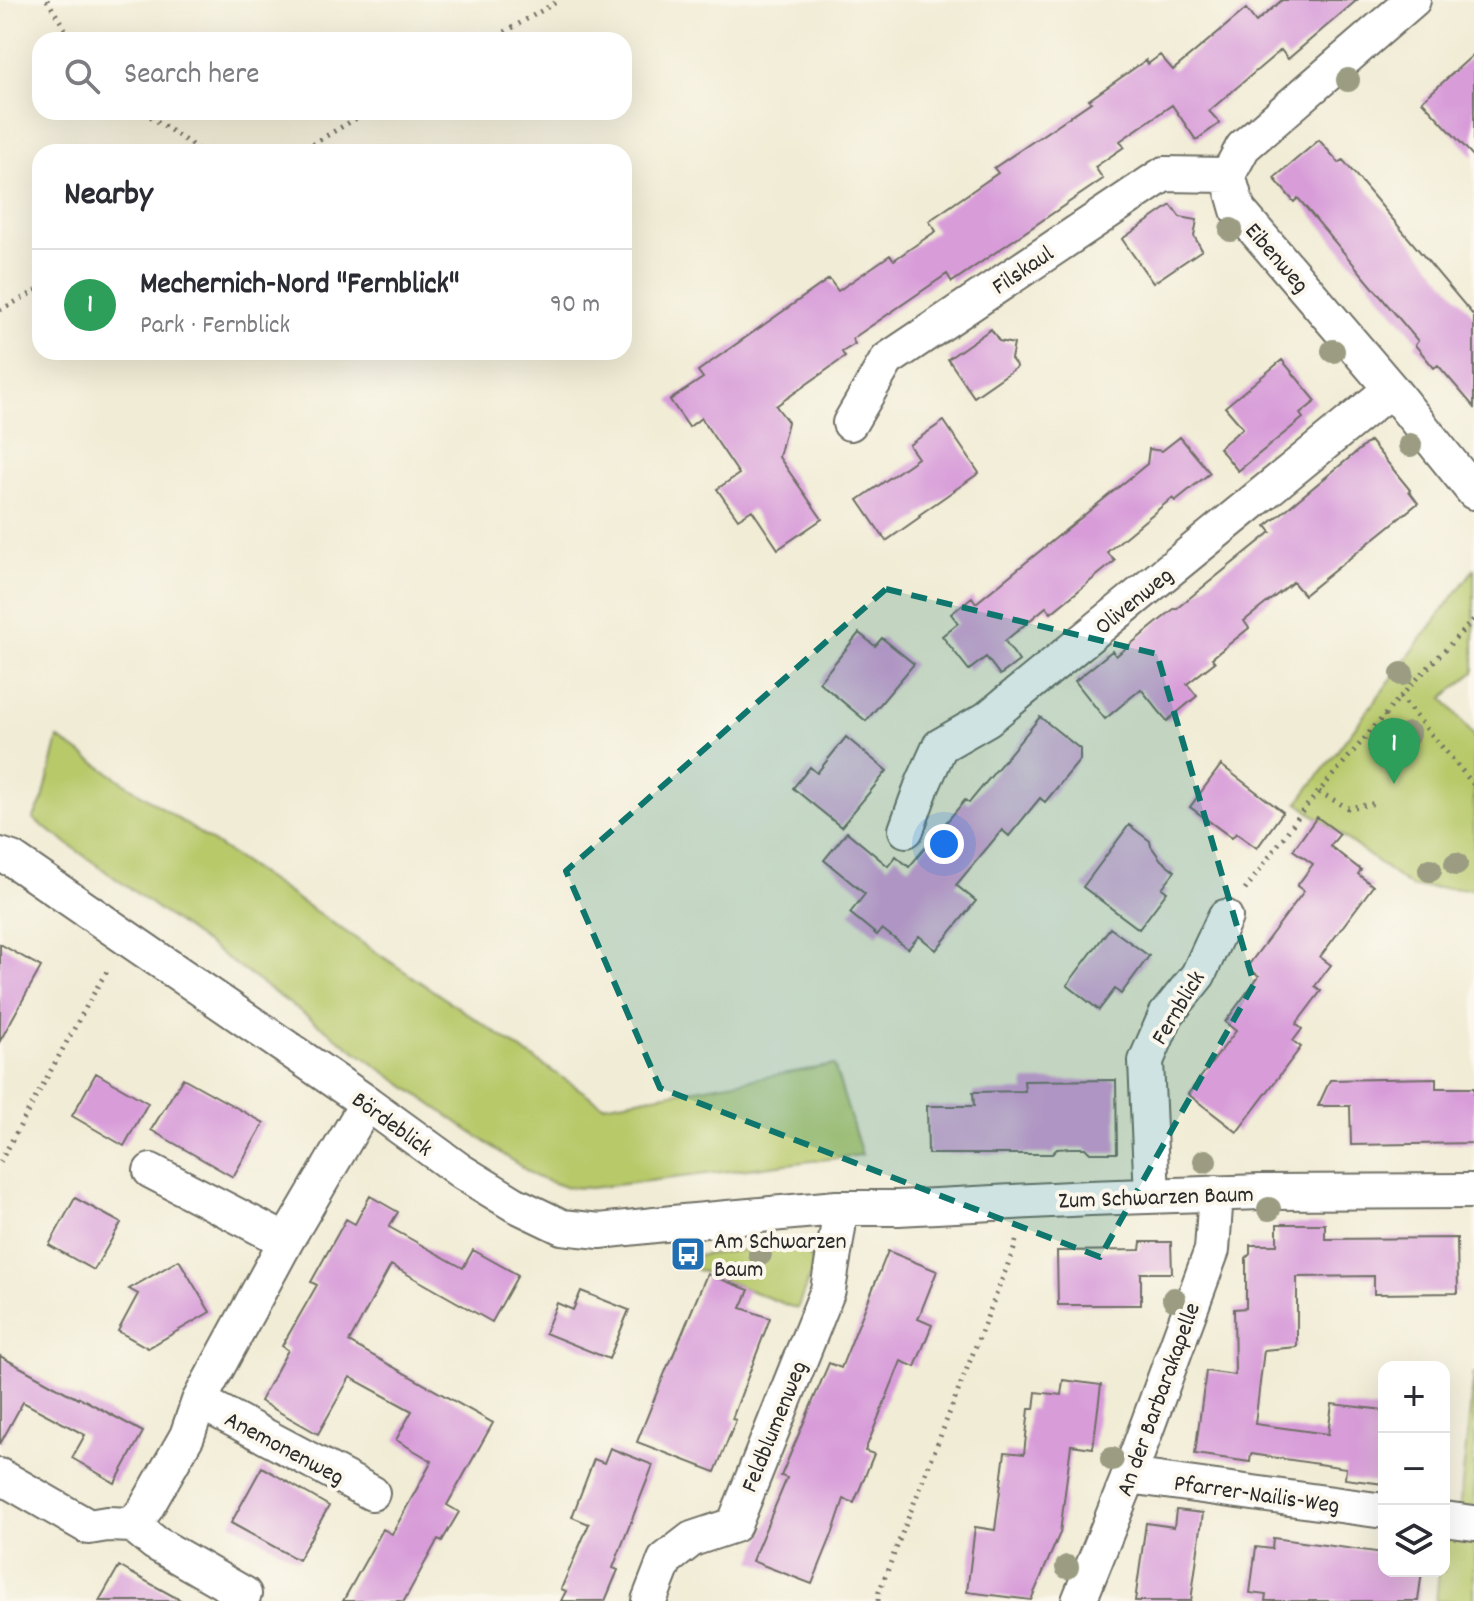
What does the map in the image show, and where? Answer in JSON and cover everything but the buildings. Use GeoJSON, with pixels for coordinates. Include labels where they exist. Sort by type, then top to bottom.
{"type":"FeatureCollection","features":[{"type":"Feature","properties":{"kind":"street"},"geometry":{"type":"LineString","coordinates":[[1228,175],[1243,147],[1413,0]]}},
{"type":"Feature","properties":{"kind":"street","name":"Filskaul"},"geometry":{"type":"LineString","coordinates":[[850,423],[887,360],[1164,174],[1228,175]]}},
{"type":"Feature","properties":{"kind":"street","name":"Eibenweg"},"geometry":{"type":"LineString","coordinates":[[1228,175],[1238,210],[1391,389],[1474,492]]}},
{"type":"Feature","properties":{"kind":"street","name":"Olivenweg"},"geometry":{"type":"LineString","coordinates":[[906,830],[940,746],[987,719],[1391,389]]}},
{"type":"Feature","properties":{"kind":"street","name":"Bördeblick"},"geometry":{"type":"LineString","coordinates":[[0,855],[12,859],[462,1172],[514,1204],[562,1227],[600,1231],[837,1208]]}},
{"type":"Feature","properties":{"kind":"street","name":"Fernblick"},"geometry":{"type":"LineString","coordinates":[[1152,1196],[1146,1061],[1166,1015],[1198,975],[1225,917]]}},
{"type":"Feature","properties":{"kind":"street","name":"Anemonenweg"},"geometry":{"type":"LineString","coordinates":[[133,1525],[187,1436],[199,1401],[286,1241],[367,1103]]}},
{"type":"Feature","properties":{"kind":"street"},"geometry":{"type":"LineString","coordinates":[[151,1171],[286,1241]]}},
{"type":"Feature","properties":{"kind":"street","name":"Zum Schwarzen Baum"},"geometry":{"type":"LineString","coordinates":[[837,1208],[898,1208],[1216,1193],[1474,1191]]}},
{"type":"Feature","properties":{"kind":"street","name":"An der Barbarakapelle"},"geometry":{"type":"LineString","coordinates":[[1079,1601],[1129,1476],[1212,1250],[1216,1193]]}},
{"type":"Feature","properties":{"kind":"street","name":"Feldblumenweg"},"geometry":{"type":"LineString","coordinates":[[649,1601],[665,1560],[692,1539],[734,1525],[828,1290],[838,1228],[837,1208]]}},
{"type":"Feature","properties":{"kind":"street","name":"Anemonenweg"},"geometry":{"type":"LineString","coordinates":[[199,1401],[372,1493]]}},
{"type":"Feature","properties":{"kind":"street"},"geometry":{"type":"LineString","coordinates":[[0,1476],[89,1527],[133,1525],[155,1543],[244,1594],[240,1601]]}},
{"type":"Feature","properties":{"kind":"street","name":"Pfarrer-Nailis-Weg"},"geometry":{"type":"LineString","coordinates":[[1129,1476],[1378,1510]]}},
{"type":"Feature","properties":{"kind":"street"},"geometry":{"type":"LineString","coordinates":[[1450,1520],[1474,1523]]}},
{"type":"Feature","properties":{"kind":"path"},"geometry":{"type":"LineString","coordinates":[[47,0],[67,32]]}},
{"type":"Feature","properties":{"kind":"path"},"geometry":{"type":"LineString","coordinates":[[505,32],[560,0]]}},
{"type":"Feature","properties":{"kind":"path"},"geometry":{"type":"LineString","coordinates":[[156,120],[190,144]]}},
{"type":"Feature","properties":{"kind":"path"},"geometry":{"type":"LineString","coordinates":[[313,144],[353,120]]}},
{"type":"Feature","properties":{"kind":"path"},"geometry":{"type":"LineString","coordinates":[[0,310],[32,293]]}},
{"type":"Feature","properties":{"kind":"path"},"geometry":{"type":"LineString","coordinates":[[1225,917],[1304,809],[1400,697],[1474,619]]}},
{"type":"Feature","properties":{"kind":"path"},"geometry":{"type":"LineString","coordinates":[[1400,697],[1474,785]]}},
{"type":"Feature","properties":{"kind":"path"},"geometry":{"type":"LineString","coordinates":[[1385,715],[1394,746]]}},
{"type":"Feature","properties":{"kind":"path"},"geometry":{"type":"LineString","coordinates":[[1319,792],[1348,808],[1377,803]]}},
{"type":"Feature","properties":{"kind":"path"},"geometry":{"type":"LineString","coordinates":[[0,1162],[100,982],[129,940]]}},
{"type":"Feature","properties":{"kind":"path"},"geometry":{"type":"LineString","coordinates":[[878,1601],[1014,1249],[1024,1202]]}},
{"type":"Feature","properties":{"kind":"highlighted area"},"geometry":{"type":"Polygon","coordinates":[[[886,589],[1157,654],[1254,984],[1100,1257],[660,1088],[566,871],[886,589]]]}},
{"type":"Feature","properties":{"kind":"green space"},"geometry":{"type":"Polygon","coordinates":[[[1474,569],[1474,672],[1443,698],[1474,736],[1474,889],[1411,887],[1298,803],[1474,569]]]}},
{"type":"Feature","properties":{"kind":"green space"},"geometry":{"type":"Polygon","coordinates":[[[58,738],[603,1105],[834,1065],[862,1155],[591,1188],[565,1187],[536,1177],[33,819],[43,799],[58,738]]]}},
{"type":"Feature","properties":{"kind":"green space"},"geometry":{"type":"Polygon","coordinates":[[[793,1244],[805,1249],[813,1262],[797,1309],[670,1259],[793,1244]]]}},
{"type":"Feature","properties":{"kind":"green space"},"geometry":{"type":"Polygon","coordinates":[[[1474,1372],[1474,1513],[1459,1512],[1474,1372]]]}},
{"type":"Feature","properties":{"kind":"green space"},"geometry":{"type":"Polygon","coordinates":[[[1450,1529],[1474,1532],[1474,1601],[1436,1601],[1438,1577],[1450,1577],[1450,1529]]]}},
{"type":"Feature","properties":{"kind":"place","name":"Mechernich-Nord \"Fernblick\""},"geometry":{"type":"Point","coordinates":[1394,784]}},
{"type":"Feature","properties":{"kind":"place","name":"Am Schwarzen Baum"},"geometry":{"type":"Point","coordinates":[688,1254]}}]}
